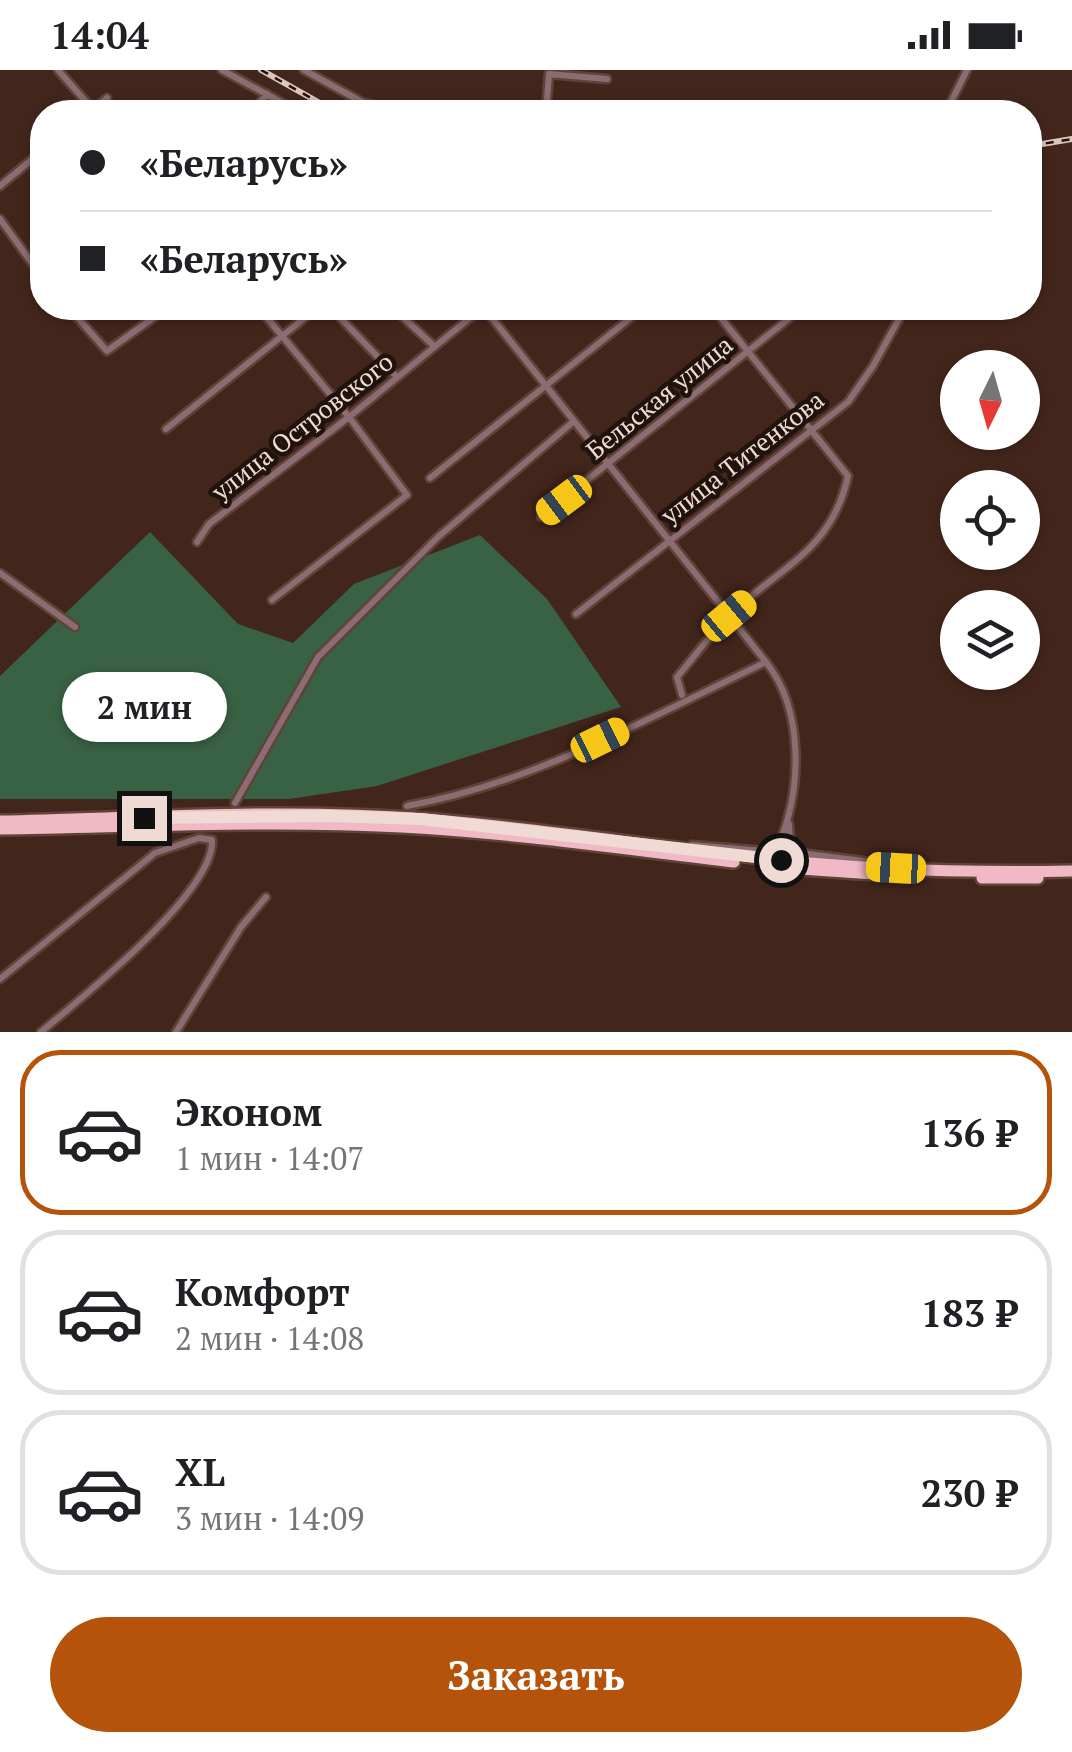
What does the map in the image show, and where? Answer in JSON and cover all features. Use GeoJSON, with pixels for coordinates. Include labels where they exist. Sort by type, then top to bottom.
{"type":"FeatureCollection","features":[{"type":"Feature","properties":{"kind":"highway"},"geometry":{"type":"LineString","coordinates":[[0,820],[390,817],[623,840],[765,859],[926,870],[1072,874]]}},
{"type":"Feature","properties":{"kind":"highway"},"geometry":{"type":"LineString","coordinates":[[0,829],[405,827],[842,874],[1008,879],[1072,874]]}},
{"type":"Feature","properties":{"kind":"street"},"geometry":{"type":"LineString","coordinates":[[58,70],[83,100]]}},
{"type":"Feature","properties":{"kind":"street"},"geometry":{"type":"LineString","coordinates":[[222,70],[278,100]]}},
{"type":"Feature","properties":{"kind":"street"},"geometry":{"type":"LineString","coordinates":[[304,70],[358,100]]}},
{"type":"Feature","properties":{"kind":"street"},"geometry":{"type":"LineString","coordinates":[[952,100],[967,70]]}},
{"type":"Feature","properties":{"kind":"street"},"geometry":{"type":"LineString","coordinates":[[547,100],[550,74],[607,79]]}},
{"type":"Feature","properties":{"kind":"street"},"geometry":{"type":"LineString","coordinates":[[262,100],[267,94]]}},
{"type":"Feature","properties":{"kind":"street"},"geometry":{"type":"LineString","coordinates":[[0,186],[30,162]]}},
{"type":"Feature","properties":{"kind":"street"},"geometry":{"type":"LineString","coordinates":[[0,219],[30,259]]}},
{"type":"Feature","properties":{"kind":"street"},"geometry":{"type":"LineString","coordinates":[[80,320],[107,351],[150,320]]}},
{"type":"Feature","properties":{"kind":"street"},"geometry":{"type":"LineString","coordinates":[[269,320],[406,495],[272,600]]}},
{"type":"Feature","properties":{"kind":"street"},"geometry":{"type":"LineString","coordinates":[[166,429],[301,320]]}},
{"type":"Feature","properties":{"kind":"street"},"geometry":{"type":"LineString","coordinates":[[342,320],[397,377]]}},
{"type":"Feature","properties":{"kind":"street"},"geometry":{"type":"LineString","coordinates":[[406,320],[434,346]]}},
{"type":"Feature","properties":{"kind":"street","name":"улица Островского"},"geometry":{"type":"LineString","coordinates":[[197,542],[208,524],[468,320]]}},
{"type":"Feature","properties":{"kind":"street"},"geometry":{"type":"LineString","coordinates":[[493,320],[766,662],[785,692],[795,729],[790,840],[800,853],[926,870]]}},
{"type":"Feature","properties":{"kind":"street"},"geometry":{"type":"LineString","coordinates":[[430,478],[628,320]]}},
{"type":"Feature","properties":{"kind":"street"},"geometry":{"type":"LineString","coordinates":[[682,696],[677,677],[729,616],[808,552],[842,506],[848,476],[723,320]]}},
{"type":"Feature","properties":{"kind":"street","name":"Бельская улица"},"geometry":{"type":"LineString","coordinates":[[540,517],[787,320]]}},
{"type":"Feature","properties":{"kind":"street","name":"улица Титенкова"},"geometry":{"type":"LineString","coordinates":[[576,614],[848,402],[898,320]]}},
{"type":"Feature","properties":{"kind":"street"},"geometry":{"type":"LineString","coordinates":[[234,803],[318,658],[438,537],[574,421]]}},
{"type":"Feature","properties":{"kind":"street"},"geometry":{"type":"LineString","coordinates":[[0,573],[74,627]]}},
{"type":"Feature","properties":{"kind":"street"},"geometry":{"type":"LineString","coordinates":[[407,806],[465,794],[540,768],[766,662]]}},
{"type":"Feature","properties":{"kind":"street"},"geometry":{"type":"LineString","coordinates":[[623,840],[770,851],[781,840],[789,808]]}},
{"type":"Feature","properties":{"kind":"street"},"geometry":{"type":"LineString","coordinates":[[0,979],[155,853],[199,838],[212,840],[206,866],[146,942],[41,1032]]}},
{"type":"Feature","properties":{"kind":"street"},"geometry":{"type":"LineString","coordinates":[[176,1032],[240,927],[266,897]]}},
{"type":"Feature","properties":{"kind":"green space"},"geometry":{"type":"Polygon","coordinates":[[[150,532],[238,624],[293,643],[354,584],[480,535],[547,599],[621,707],[377,786],[289,799],[0,799],[0,676],[150,532]]]}},
{"type":"Feature","properties":{"kind":"railway"},"geometry":{"type":"LineString","coordinates":[[261,70],[315,100]]}},
{"type":"Feature","properties":{"kind":"railway"},"geometry":{"type":"LineString","coordinates":[[1042,144],[1072,139]]}},
{"type":"Feature","properties":{"kind":"route"},"geometry":{"type":"LineString","coordinates":[[144,818],[421,819],[781,860]]}}]}
